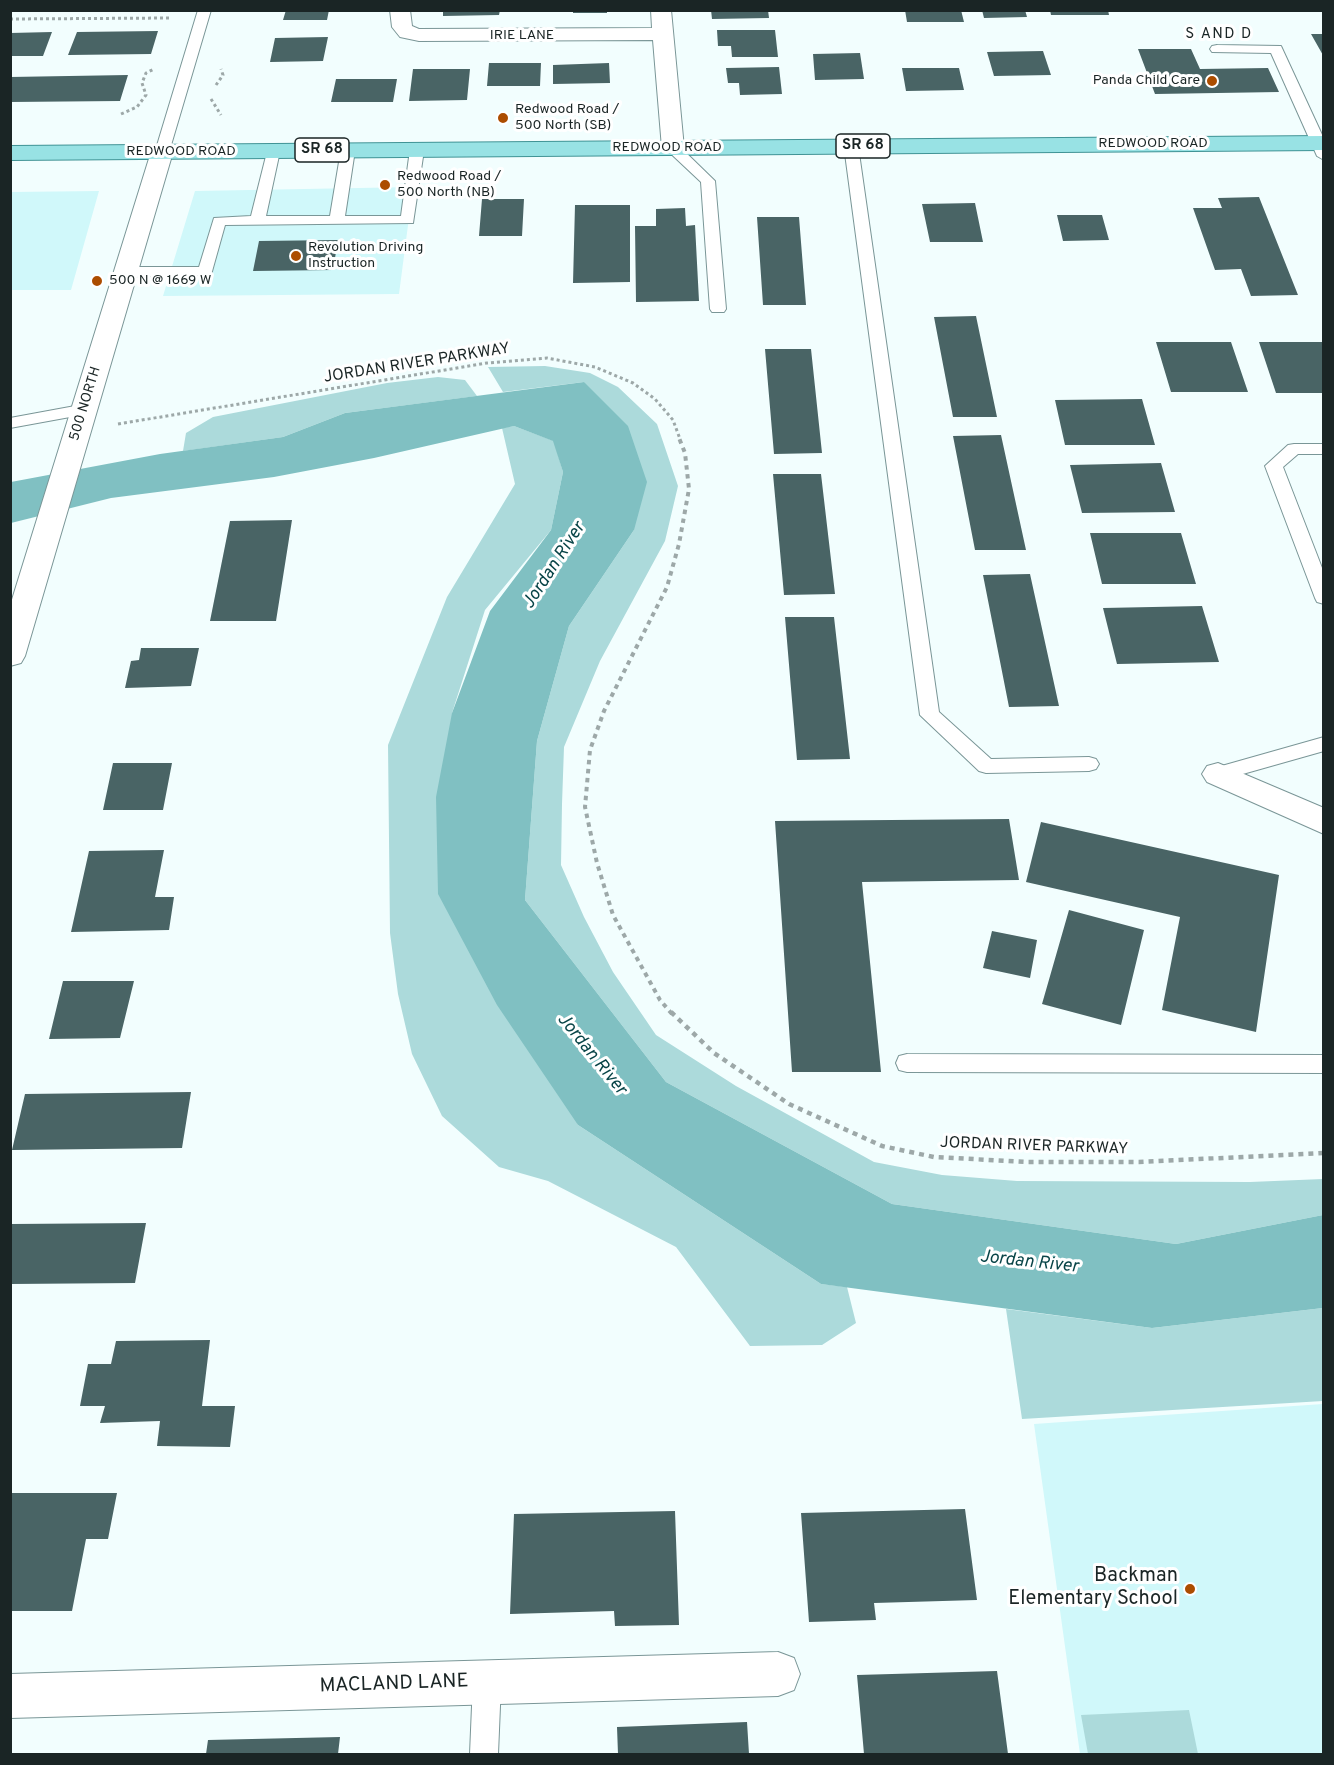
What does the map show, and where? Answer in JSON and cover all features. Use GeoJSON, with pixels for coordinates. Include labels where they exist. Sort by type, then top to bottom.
{"type":"FeatureCollection","features":[{"type":"Feature","properties":{"kind":"main road","name":"REDWOOD ROAD"},"geometry":{"type":"LineString","coordinates":[[10,153],[851,146],[1321,147]]}},
{"type":"Feature","properties":{"kind":"street","name":"IRIE LANE"},"geometry":{"type":"LineString","coordinates":[[400,10],[402,27],[407,33],[419,35],[662,34]]}},
{"type":"Feature","properties":{"kind":"street"},"geometry":{"type":"LineString","coordinates":[[661,10],[673,148]]}},
{"type":"Feature","properties":{"kind":"street","name":"500 NORTH"},"geometry":{"type":"LineString","coordinates":[[10,656],[162,152]]}},
{"type":"Feature","properties":{"kind":"street"},"geometry":{"type":"LineString","coordinates":[[1218,774],[1323,822]]}},
{"type":"Feature","properties":{"kind":"street","name":"MACLAND LANE"},"geometry":{"type":"LineString","coordinates":[[10,1696],[778,1674]]}},
{"type":"Feature","properties":{"kind":"lane"},"geometry":{"type":"LineString","coordinates":[[162,152],[205,10]]}},
{"type":"Feature","properties":{"kind":"lane"},"geometry":{"type":"LineString","coordinates":[[1217,49],[1276,49],[1321,147]]}},
{"type":"Feature","properties":{"kind":"lane"},"geometry":{"type":"LineString","coordinates":[[851,146],[930,715],[986,766],[1089,764]]}},
{"type":"Feature","properties":{"kind":"lane"},"geometry":{"type":"LineString","coordinates":[[673,148],[708,181],[718,309]]}},
{"type":"Feature","properties":{"kind":"lane"},"geometry":{"type":"LineString","coordinates":[[337,220],[348,150]]}},
{"type":"Feature","properties":{"kind":"lane"},"geometry":{"type":"LineString","coordinates":[[125,273],[206,272],[219,221],[408,219],[417,150]]}},
{"type":"Feature","properties":{"kind":"lane"},"geometry":{"type":"LineString","coordinates":[[258,220],[273,151]]}},
{"type":"Feature","properties":{"kind":"lane"},"geometry":{"type":"LineString","coordinates":[[10,423],[81,421]]}},
{"type":"Feature","properties":{"kind":"lane"},"geometry":{"type":"LineString","coordinates":[[1323,449],[1294,449],[1274,466],[1323,598]]}},
{"type":"Feature","properties":{"kind":"lane"},"geometry":{"type":"LineString","coordinates":[[1218,774],[1323,744]]}},
{"type":"Feature","properties":{"kind":"lane"},"geometry":{"type":"LineString","coordinates":[[907,1063],[1323,1064]]}},
{"type":"Feature","properties":{"kind":"lane"},"geometry":{"type":"LineString","coordinates":[[484,1755],[488,1682]]}},
{"type":"Feature","properties":{"kind":"path"},"geometry":{"type":"LineString","coordinates":[[10,19],[178,18]]}},
{"type":"Feature","properties":{"kind":"path"},"geometry":{"type":"LineString","coordinates":[[121,114],[137,107],[146,95],[142,83],[146,72],[156,68]]}},
{"type":"Feature","properties":{"kind":"path","name":"JORDAN RIVER PARKWAY"},"geometry":{"type":"LineString","coordinates":[[114,425],[488,363],[547,358],[595,367],[633,383],[655,399],[673,420],[685,453],[689,489],[679,544],[667,587],[604,711],[590,750],[585,807],[597,863],[613,915],[660,1000],[685,1028],[714,1053],[789,1104],[882,1146],[934,1157],[1028,1162],[1139,1162],[1323,1153]]}},
{"type":"Feature","properties":{"kind":"shaded area"},"geometry":{"type":"Polygon","coordinates":[[[413,187],[399,294],[163,296],[195,191],[413,187]]]}},
{"type":"Feature","properties":{"kind":"shaded area"},"geometry":{"type":"Polygon","coordinates":[[[99,191],[71,290],[11,290],[11,192],[99,191]]]}},
{"type":"Feature","properties":{"kind":"shaded area"},"geometry":{"type":"Polygon","coordinates":[[[545,366],[590,373],[618,387],[657,424],[678,486],[665,541],[600,661],[564,747],[561,865],[584,917],[613,972],[656,1035],[736,1086],[874,1162],[942,1175],[1017,1181],[1250,1182],[1323,1179],[1323,1215],[1176,1244],[892,1204],[666,1082],[525,900],[537,741],[569,626],[634,530],[584,382],[503,392],[488,367],[545,366]]]}},
{"type":"Feature","properties":{"kind":"shaded area"},"geometry":{"type":"Polygon","coordinates":[[[438,377],[465,380],[477,396],[345,413],[283,437],[183,451],[186,433],[213,417],[387,383],[438,377]]]}},
{"type":"Feature","properties":{"kind":"shaded area"},"geometry":{"type":"Polygon","coordinates":[[[514,426],[554,441],[563,472],[551,530],[485,610],[452,713],[578,1125],[821,1284],[847,1287],[856,1323],[822,1345],[750,1346],[676,1247],[548,1181],[499,1167],[442,1116],[412,1054],[398,994],[390,933],[388,745],[447,597],[515,484],[502,428],[514,426]]]}},
{"type":"Feature","properties":{"kind":"shaded area"},"geometry":{"type":"Polygon","coordinates":[[[1323,1308],[1323,1401],[1022,1419],[1006,1309],[1152,1328],[1323,1308]]]}},
{"type":"Feature","properties":{"kind":"shaded area","name":"Backman Elementary School"},"geometry":{"type":"Polygon","coordinates":[[[1323,1404],[1323,1754],[1080,1754],[1034,1424],[1323,1404]]]}},
{"type":"Feature","properties":{"kind":"shaded area"},"geometry":{"type":"Polygon","coordinates":[[[1189,1710],[1198,1754],[1088,1754],[1081,1715],[1189,1710]]]}},
{"type":"Feature","properties":{"kind":"water","name":"Jordan River"},"geometry":{"type":"Polygon","coordinates":[[[584,382],[628,426],[647,482],[634,530],[569,626],[537,741],[525,900],[666,1082],[892,1204],[1176,1244],[1323,1215],[1323,1308],[1152,1328],[821,1284],[578,1125],[497,1005],[438,894],[436,797],[452,713],[490,611],[551,530],[563,472],[553,441],[514,426],[374,458],[274,477],[111,498],[11,523],[11,482],[160,454],[283,437],[345,413],[584,382]]]}},
{"type":"Feature","properties":{"kind":"building"},"geometry":{"type":"Polygon","coordinates":[[[286,10],[329,10],[327,20],[283,20],[286,10]]]}},
{"type":"Feature","properties":{"kind":"building"},"geometry":{"type":"Polygon","coordinates":[[[443,10],[500,10],[499,15],[443,16],[443,10]]]}},
{"type":"Feature","properties":{"kind":"building"},"geometry":{"type":"Polygon","coordinates":[[[573,10],[607,10],[607,13],[573,13],[573,10]]]}},
{"type":"Feature","properties":{"kind":"building"},"geometry":{"type":"Polygon","coordinates":[[[711,10],[768,10],[769,18],[712,19],[711,10]]]}},
{"type":"Feature","properties":{"kind":"building"},"geometry":{"type":"Polygon","coordinates":[[[905,10],[961,10],[964,22],[907,22],[905,10]]]}},
{"type":"Feature","properties":{"kind":"building"},"geometry":{"type":"Polygon","coordinates":[[[982,10],[1025,10],[1027,17],[984,18],[982,10]]]}},
{"type":"Feature","properties":{"kind":"building"},"geometry":{"type":"Polygon","coordinates":[[[1050,10],[1108,10],[1109,15],[1051,15],[1050,10]]]}},
{"type":"Feature","properties":{"kind":"building"},"geometry":{"type":"Polygon","coordinates":[[[717,30],[775,30],[778,57],[732,57],[731,46],[718,46],[717,30]]]}},
{"type":"Feature","properties":{"kind":"building"},"geometry":{"type":"Polygon","coordinates":[[[158,31],[151,54],[68,55],[77,32],[158,31]]]}},
{"type":"Feature","properties":{"kind":"building"},"geometry":{"type":"Polygon","coordinates":[[[52,32],[43,56],[10,56],[10,33],[52,32]]]}},
{"type":"Feature","properties":{"kind":"building"},"geometry":{"type":"Polygon","coordinates":[[[1311,34],[1324,34],[1324,57],[1311,34]]]}},
{"type":"Feature","properties":{"kind":"building"},"geometry":{"type":"Polygon","coordinates":[[[328,37],[323,61],[270,62],[275,38],[328,37]]]}},
{"type":"Feature","properties":{"kind":"building","name":"Panda Child Care"},"geometry":{"type":"Polygon","coordinates":[[[1138,49],[1191,49],[1200,69],[1268,68],[1279,92],[1155,94],[1138,49]]]}},
{"type":"Feature","properties":{"kind":"building"},"geometry":{"type":"Polygon","coordinates":[[[1043,51],[1051,75],[994,76],[987,52],[1043,51]]]}},
{"type":"Feature","properties":{"kind":"building"},"geometry":{"type":"Polygon","coordinates":[[[860,53],[864,79],[815,80],[813,54],[860,53]]]}},
{"type":"Feature","properties":{"kind":"building"},"geometry":{"type":"Polygon","coordinates":[[[489,63],[541,63],[540,86],[487,86],[489,63]]]}},
{"type":"Feature","properties":{"kind":"building"},"geometry":{"type":"Polygon","coordinates":[[[609,63],[610,83],[553,84],[553,65],[609,63]]]}},
{"type":"Feature","properties":{"kind":"building"},"geometry":{"type":"Polygon","coordinates":[[[779,67],[782,94],[740,95],[739,83],[728,83],[726,68],[779,67]]]}},
{"type":"Feature","properties":{"kind":"building"},"geometry":{"type":"Polygon","coordinates":[[[902,68],[959,68],[964,90],[906,91],[902,68]]]}},
{"type":"Feature","properties":{"kind":"building"},"geometry":{"type":"Polygon","coordinates":[[[413,69],[470,69],[467,100],[409,101],[413,69]]]}},
{"type":"Feature","properties":{"kind":"building"},"geometry":{"type":"Polygon","coordinates":[[[128,75],[120,101],[10,102],[10,77],[128,75]]]}},
{"type":"Feature","properties":{"kind":"building"},"geometry":{"type":"Polygon","coordinates":[[[336,79],[397,79],[393,102],[331,102],[336,79]]]}},
{"type":"Feature","properties":{"kind":"building"},"geometry":{"type":"Polygon","coordinates":[[[1259,197],[1298,295],[1251,296],[1241,269],[1215,270],[1193,208],[1222,208],[1218,198],[1259,197]]]}},
{"type":"Feature","properties":{"kind":"building"},"geometry":{"type":"Polygon","coordinates":[[[482,199],[524,199],[522,236],[479,236],[482,199]]]}},
{"type":"Feature","properties":{"kind":"building"},"geometry":{"type":"Polygon","coordinates":[[[975,203],[983,242],[930,242],[922,204],[975,203]]]}},
{"type":"Feature","properties":{"kind":"building"},"geometry":{"type":"Polygon","coordinates":[[[575,205],[630,205],[630,282],[573,283],[575,205]]]}},
{"type":"Feature","properties":{"kind":"building"},"geometry":{"type":"Polygon","coordinates":[[[685,208],[686,226],[695,225],[699,301],[636,302],[635,226],[656,226],[656,209],[685,208]]]}},
{"type":"Feature","properties":{"kind":"building"},"geometry":{"type":"Polygon","coordinates":[[[1057,215],[1102,215],[1109,240],[1063,241],[1057,215]]]}},
{"type":"Feature","properties":{"kind":"building"},"geometry":{"type":"Polygon","coordinates":[[[757,217],[799,217],[806,305],[763,305],[757,217]]]}},
{"type":"Feature","properties":{"kind":"building","name":"Revolution Driving Instruction"},"geometry":{"type":"Polygon","coordinates":[[[338,240],[333,270],[253,271],[259,241],[338,240]]]}},
{"type":"Feature","properties":{"kind":"building"},"geometry":{"type":"Polygon","coordinates":[[[976,316],[997,417],[953,417],[934,317],[976,316]]]}},
{"type":"Feature","properties":{"kind":"building"},"geometry":{"type":"Polygon","coordinates":[[[1156,342],[1231,342],[1248,392],[1171,392],[1156,342]]]}},
{"type":"Feature","properties":{"kind":"building"},"geometry":{"type":"Polygon","coordinates":[[[1259,342],[1324,342],[1324,393],[1276,393],[1259,342]]]}},
{"type":"Feature","properties":{"kind":"building"},"geometry":{"type":"Polygon","coordinates":[[[765,349],[811,349],[822,453],[774,454],[765,349]]]}},
{"type":"Feature","properties":{"kind":"building"},"geometry":{"type":"Polygon","coordinates":[[[1142,399],[1155,445],[1065,445],[1055,400],[1142,399]]]}},
{"type":"Feature","properties":{"kind":"building"},"geometry":{"type":"Polygon","coordinates":[[[1001,435],[1026,550],[975,550],[953,436],[1001,435]]]}},
{"type":"Feature","properties":{"kind":"building"},"geometry":{"type":"Polygon","coordinates":[[[1161,463],[1175,512],[1082,513],[1070,465],[1161,463]]]}},
{"type":"Feature","properties":{"kind":"building"},"geometry":{"type":"Polygon","coordinates":[[[773,474],[821,474],[835,594],[784,595],[773,474]]]}},
{"type":"Feature","properties":{"kind":"building"},"geometry":{"type":"Polygon","coordinates":[[[292,520],[276,621],[210,621],[230,521],[292,520]]]}},
{"type":"Feature","properties":{"kind":"building"},"geometry":{"type":"Polygon","coordinates":[[[1090,533],[1181,533],[1196,584],[1102,584],[1090,533]]]}},
{"type":"Feature","properties":{"kind":"building"},"geometry":{"type":"Polygon","coordinates":[[[1030,574],[1059,706],[1009,707],[983,575],[1030,574]]]}},
{"type":"Feature","properties":{"kind":"building"},"geometry":{"type":"Polygon","coordinates":[[[1202,606],[1219,662],[1117,664],[1103,608],[1202,606]]]}},
{"type":"Feature","properties":{"kind":"building"},"geometry":{"type":"Polygon","coordinates":[[[785,617],[834,617],[850,759],[797,760],[785,617]]]}},
{"type":"Feature","properties":{"kind":"building"},"geometry":{"type":"Polygon","coordinates":[[[141,648],[199,648],[191,686],[125,688],[131,661],[139,660],[141,648]]]}},
{"type":"Feature","properties":{"kind":"building"},"geometry":{"type":"Polygon","coordinates":[[[113,763],[172,763],[163,810],[103,810],[113,763]]]}},
{"type":"Feature","properties":{"kind":"building"},"geometry":{"type":"Polygon","coordinates":[[[1009,819],[1019,880],[862,882],[881,1072],[792,1072],[775,821],[1009,819]]]}},
{"type":"Feature","properties":{"kind":"building"},"geometry":{"type":"Polygon","coordinates":[[[1041,822],[1279,875],[1256,1032],[1162,1010],[1180,917],[1026,882],[1041,822]]]}},
{"type":"Feature","properties":{"kind":"building"},"geometry":{"type":"Polygon","coordinates":[[[164,850],[155,897],[174,897],[169,930],[71,932],[89,851],[164,850]]]}},
{"type":"Feature","properties":{"kind":"building"},"geometry":{"type":"Polygon","coordinates":[[[1069,910],[1144,930],[1121,1025],[1042,1004],[1069,910]]]}},
{"type":"Feature","properties":{"kind":"building"},"geometry":{"type":"Polygon","coordinates":[[[992,931],[1037,940],[1030,978],[983,968],[992,931]]]}},
{"type":"Feature","properties":{"kind":"building"},"geometry":{"type":"Polygon","coordinates":[[[63,981],[134,981],[120,1038],[49,1039],[63,981]]]}},
{"type":"Feature","properties":{"kind":"building"},"geometry":{"type":"Polygon","coordinates":[[[191,1092],[182,1148],[12,1150],[25,1094],[191,1092]]]}},
{"type":"Feature","properties":{"kind":"building"},"geometry":{"type":"Polygon","coordinates":[[[146,1223],[135,1283],[10,1284],[11,1224],[146,1223]]]}},
{"type":"Feature","properties":{"kind":"building"},"geometry":{"type":"Polygon","coordinates":[[[210,1340],[202,1406],[235,1406],[230,1447],[157,1446],[160,1421],[100,1423],[105,1406],[80,1406],[88,1364],[111,1364],[116,1341],[210,1340]]]}},
{"type":"Feature","properties":{"kind":"building"},"geometry":{"type":"Polygon","coordinates":[[[10,1493],[117,1493],[108,1539],[86,1539],[72,1611],[10,1611],[10,1493]]]}},
{"type":"Feature","properties":{"kind":"building"},"geometry":{"type":"Polygon","coordinates":[[[965,1509],[977,1600],[874,1603],[876,1620],[809,1622],[801,1513],[965,1509]]]}},
{"type":"Feature","properties":{"kind":"building"},"geometry":{"type":"Polygon","coordinates":[[[675,1511],[679,1625],[615,1626],[614,1611],[510,1614],[514,1514],[675,1511]]]}},
{"type":"Feature","properties":{"kind":"building"},"geometry":{"type":"Polygon","coordinates":[[[997,1671],[1008,1754],[864,1754],[857,1675],[997,1671]]]}},
{"type":"Feature","properties":{"kind":"building"},"geometry":{"type":"Polygon","coordinates":[[[747,1722],[749,1754],[618,1754],[617,1727],[747,1722]]]}},
{"type":"Feature","properties":{"kind":"building"},"geometry":{"type":"Polygon","coordinates":[[[340,1737],[338,1754],[206,1754],[208,1740],[340,1737]]]}},
{"type":"Feature","properties":{"kind":"place","name":"Panda Child Care"},"geometry":{"type":"Point","coordinates":[1212,81]}},
{"type":"Feature","properties":{"kind":"place","name":"Redwood Road / 500 North (SB)"},"geometry":{"type":"Point","coordinates":[503,118]}},
{"type":"Feature","properties":{"kind":"place","name":"Redwood Road / 500 North (NB)"},"geometry":{"type":"Point","coordinates":[385,185]}},
{"type":"Feature","properties":{"kind":"place","name":"Revolution Driving Instruction"},"geometry":{"type":"Point","coordinates":[296,256]}},
{"type":"Feature","properties":{"kind":"place","name":"500 N @ 1669 W"},"geometry":{"type":"Point","coordinates":[97,281]}},
{"type":"Feature","properties":{"kind":"place","name":"Backman Elementary School"},"geometry":{"type":"Point","coordinates":[1190,1589]}},
{"type":"Feature","properties":{"kind":"district","name":"S AND D"},"geometry":{"type":"Point","coordinates":[1219,35]}}]}
